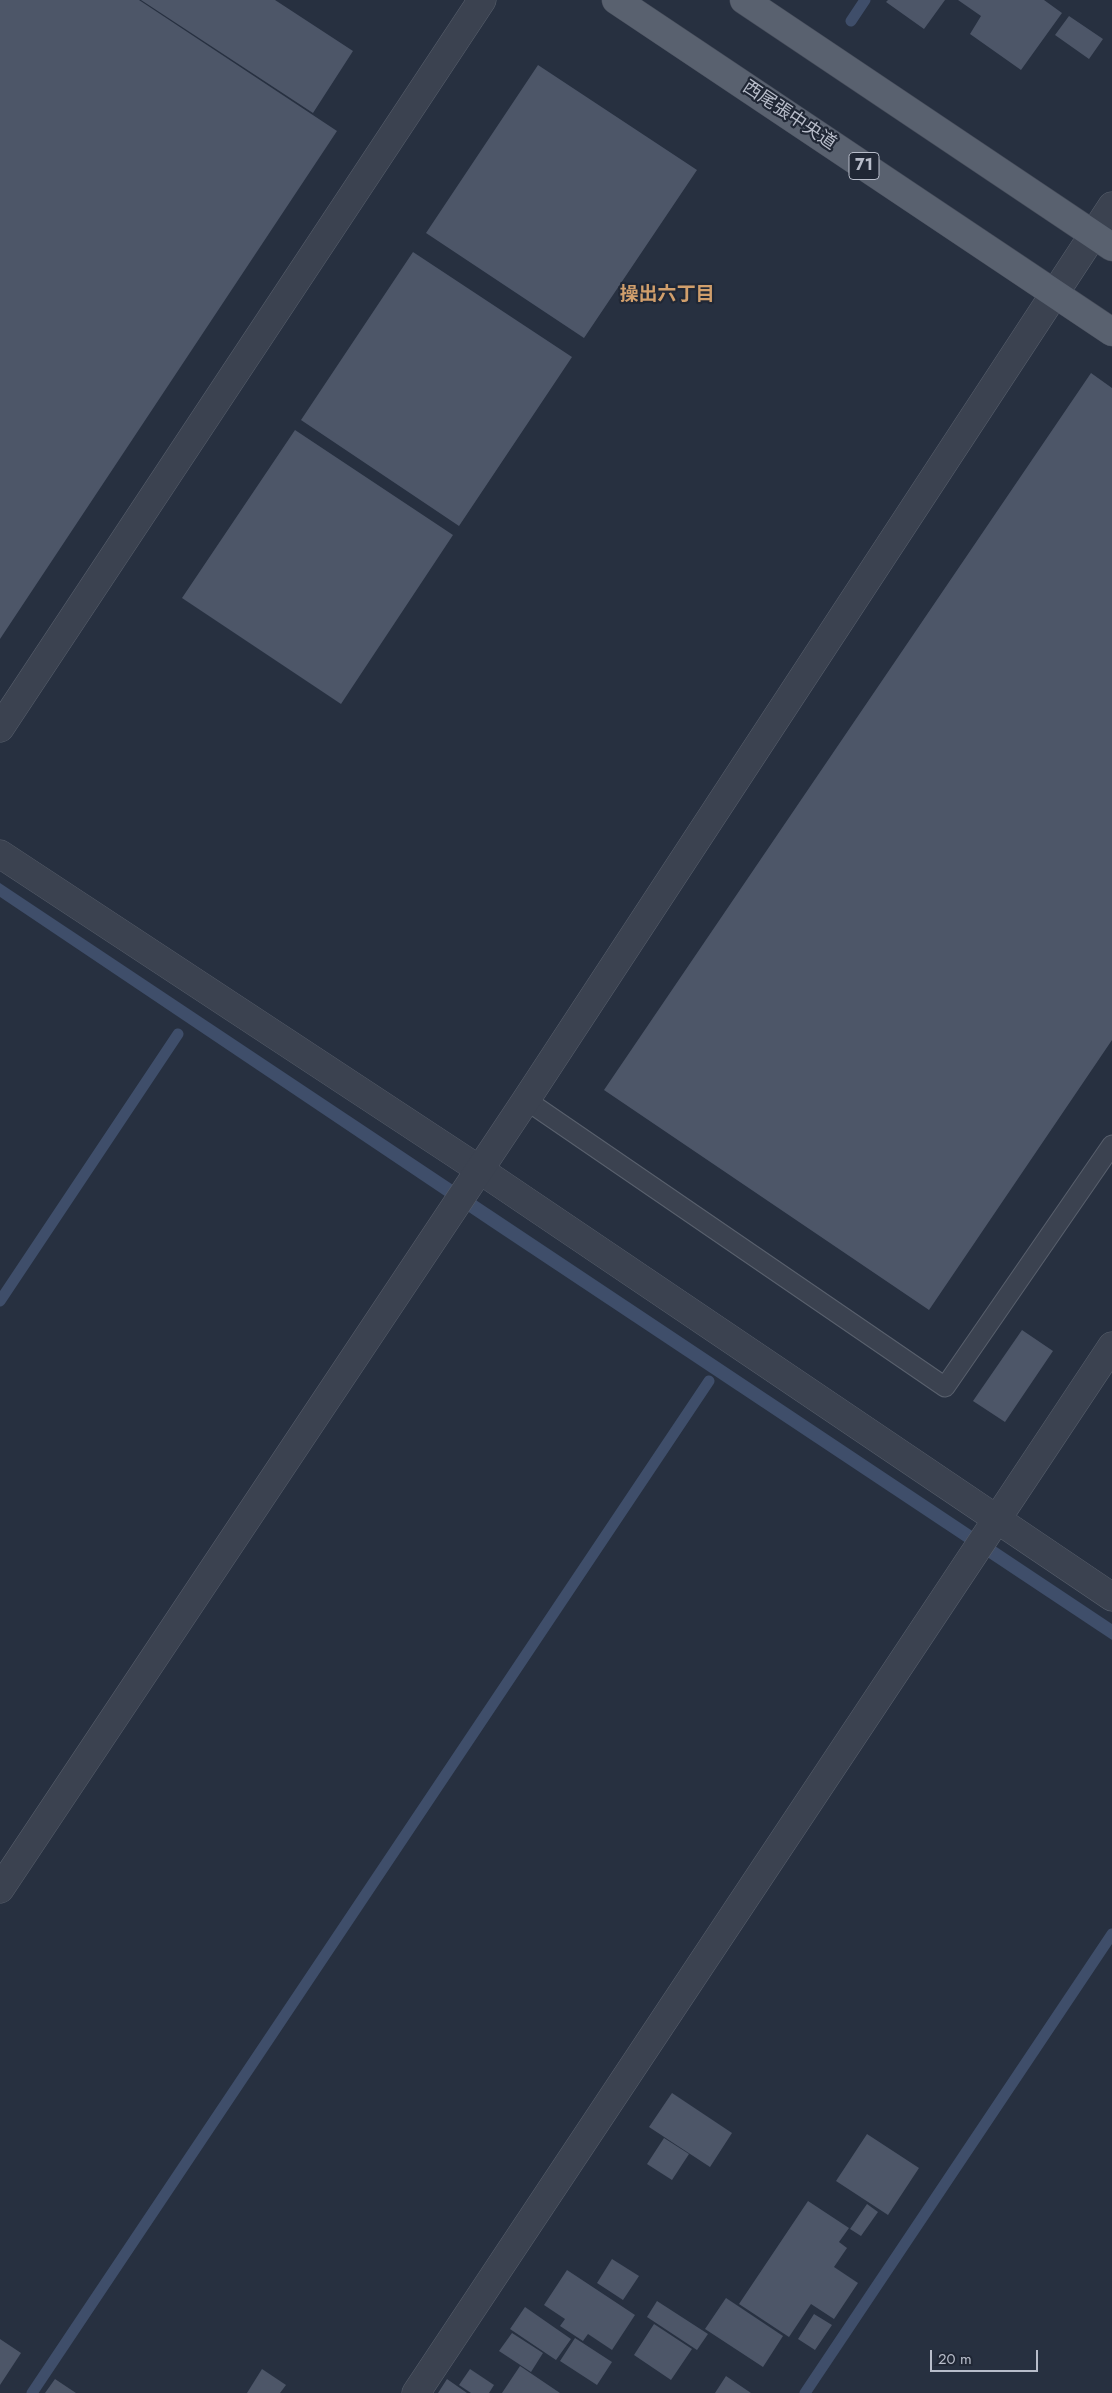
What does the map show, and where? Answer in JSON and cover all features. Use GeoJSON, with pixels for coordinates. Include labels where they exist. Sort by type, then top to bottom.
{"type":"FeatureCollection","features":[{"type":"Feature","properties":{"kind":"main road","name":"西尾張中央道"},"geometry":{"type":"LineString","coordinates":[[616,0],[1112,332]]}},
{"type":"Feature","properties":{"kind":"main road"},"geometry":{"type":"LineString","coordinates":[[744,0],[1103,241]]}},
{"type":"Feature","properties":{"kind":"street"},"geometry":{"type":"LineString","coordinates":[[0,728],[482,0]]}},
{"type":"Feature","properties":{"kind":"street"},"geometry":{"type":"LineString","coordinates":[[0,1889],[480,1170],[1055,294],[1103,241],[1112,206]]}},
{"type":"Feature","properties":{"kind":"street"},"geometry":{"type":"LineString","coordinates":[[0,854],[480,1170],[990,1528],[1112,1597]]}},
{"type":"Feature","properties":{"kind":"street"},"geometry":{"type":"LineString","coordinates":[[416,2393],[1112,1346]]}},
{"type":"Feature","properties":{"kind":"lane"},"geometry":{"type":"LineString","coordinates":[[526,1100],[945,1387],[1112,1145]]}},
{"type":"Feature","properties":{"kind":"water"},"geometry":{"type":"Polygon","coordinates":[[[0,883],[1112,1624],[1112,1640],[491,1227],[0,897],[0,883]]]}},
{"type":"Feature","properties":{"kind":"building"},"geometry":{"type":"Polygon","coordinates":[[[0,0],[139,0],[337,131],[0,639],[0,0]]]}},
{"type":"Feature","properties":{"kind":"building"},"geometry":{"type":"Polygon","coordinates":[[[141,0],[275,0],[353,51],[313,113],[141,0]]]}},
{"type":"Feature","properties":{"kind":"building"},"geometry":{"type":"Polygon","coordinates":[[[888,0],[945,0],[924,29],[886,2],[888,0]]]}},
{"type":"Feature","properties":{"kind":"building"},"geometry":{"type":"Polygon","coordinates":[[[958,0],[1044,0],[1062,13],[1021,70],[970,34],[981,16],[958,0]]]}},
{"type":"Feature","properties":{"kind":"building"},"geometry":{"type":"Polygon","coordinates":[[[1069,16],[1103,39],[1089,59],[1055,35],[1069,16]]]}},
{"type":"Feature","properties":{"kind":"building"},"geometry":{"type":"Polygon","coordinates":[[[538,65],[697,170],[584,338],[426,233],[538,65]]]}},
{"type":"Feature","properties":{"kind":"building"},"geometry":{"type":"Polygon","coordinates":[[[413,252],[572,357],[459,526],[301,420],[413,252]]]}},
{"type":"Feature","properties":{"kind":"building"},"geometry":{"type":"Polygon","coordinates":[[[1091,373],[1112,388],[1112,1040],[929,1310],[604,1090],[1091,373]]]}},
{"type":"Feature","properties":{"kind":"building"},"geometry":{"type":"Polygon","coordinates":[[[295,430],[453,535],[341,704],[182,598],[295,430]]]}},
{"type":"Feature","properties":{"kind":"building"},"geometry":{"type":"Polygon","coordinates":[[[1022,1330],[1053,1351],[1005,1422],[973,1401],[1022,1330]]]}},
{"type":"Feature","properties":{"kind":"building"},"geometry":{"type":"Polygon","coordinates":[[[672,2093],[732,2133],[710,2167],[649,2127],[672,2093]]]}},
{"type":"Feature","properties":{"kind":"building"},"geometry":{"type":"Polygon","coordinates":[[[867,2134],[919,2168],[888,2215],[836,2181],[867,2134]]]}},
{"type":"Feature","properties":{"kind":"building"},"geometry":{"type":"Polygon","coordinates":[[[664,2138],[689,2154],[672,2180],[647,2164],[664,2138]]]}},
{"type":"Feature","properties":{"kind":"building"},"geometry":{"type":"Polygon","coordinates":[[[808,2201],[849,2228],[839,2242],[847,2248],[834,2267],[858,2283],[834,2319],[811,2304],[789,2337],[739,2304],[808,2201]]]}},
{"type":"Feature","properties":{"kind":"building"},"geometry":{"type":"Polygon","coordinates":[[[867,2204],[878,2212],[861,2236],[850,2229],[867,2204]]]}},
{"type":"Feature","properties":{"kind":"building"},"geometry":{"type":"Polygon","coordinates":[[[612,2259],[639,2276],[623,2300],[597,2283],[612,2259]]]}},
{"type":"Feature","properties":{"kind":"building"},"geometry":{"type":"Polygon","coordinates":[[[567,2270],[635,2315],[612,2350],[588,2334],[583,2341],[560,2326],[565,2319],[544,2305],[567,2270]]]}},
{"type":"Feature","properties":{"kind":"building"},"geometry":{"type":"Polygon","coordinates":[[[726,2298],[783,2336],[763,2367],[705,2329],[726,2298]]]}},
{"type":"Feature","properties":{"kind":"building"},"geometry":{"type":"Polygon","coordinates":[[[657,2301],[708,2334],[697,2350],[647,2317],[657,2301]]]}},
{"type":"Feature","properties":{"kind":"building"},"geometry":{"type":"Polygon","coordinates":[[[525,2307],[571,2339],[556,2360],[510,2329],[525,2307]]]}},
{"type":"Feature","properties":{"kind":"building"},"geometry":{"type":"Polygon","coordinates":[[[814,2314],[832,2325],[815,2350],[798,2339],[814,2314]]]}},
{"type":"Feature","properties":{"kind":"building"},"geometry":{"type":"Polygon","coordinates":[[[654,2324],[692,2349],[671,2380],[634,2355],[654,2324]]]}},
{"type":"Feature","properties":{"kind":"building"},"geometry":{"type":"Polygon","coordinates":[[[512,2333],[543,2353],[531,2372],[499,2351],[512,2333]]]}},
{"type":"Feature","properties":{"kind":"building"},"geometry":{"type":"Polygon","coordinates":[[[575,2338],[612,2362],[597,2385],[560,2361],[575,2338]]]}},
{"type":"Feature","properties":{"kind":"building"},"geometry":{"type":"Polygon","coordinates":[[[0,2339],[21,2353],[0,2385],[0,2339]]]}},
{"type":"Feature","properties":{"kind":"building"},"geometry":{"type":"Polygon","coordinates":[[[520,2366],[560,2393],[502,2393],[520,2366]]]}},
{"type":"Feature","properties":{"kind":"building"},"geometry":{"type":"Polygon","coordinates":[[[262,2369],[286,2385],[280,2393],[247,2393],[262,2369]]]}},
{"type":"Feature","properties":{"kind":"building"},"geometry":{"type":"Polygon","coordinates":[[[470,2369],[494,2385],[489,2393],[471,2393],[459,2385],[470,2369]]]}},
{"type":"Feature","properties":{"kind":"building"},"geometry":{"type":"Polygon","coordinates":[[[726,2376],[751,2393],[715,2393],[726,2376]]]}},
{"type":"Feature","properties":{"kind":"building"},"geometry":{"type":"Polygon","coordinates":[[[55,2379],[76,2393],[45,2393],[55,2379]]]}},
{"type":"Feature","properties":{"kind":"building"},"geometry":{"type":"Polygon","coordinates":[[[447,2379],[467,2393],[438,2393],[447,2379]]]}},
{"type":"Feature","properties":{"kind":"waterway"},"geometry":{"type":"LineString","coordinates":[[851,21],[865,0]]}},
{"type":"Feature","properties":{"kind":"waterway"},"geometry":{"type":"LineString","coordinates":[[0,1301],[178,1034]]}},
{"type":"Feature","properties":{"kind":"waterway"},"geometry":{"type":"LineString","coordinates":[[32,2393],[709,1381]]}},
{"type":"Feature","properties":{"kind":"waterway"},"geometry":{"type":"LineString","coordinates":[[805,2393],[1112,1934]]}},
{"type":"Feature","properties":{"kind":"district","name":"操出六丁目"},"geometry":{"type":"Point","coordinates":[667,295]}}]}
